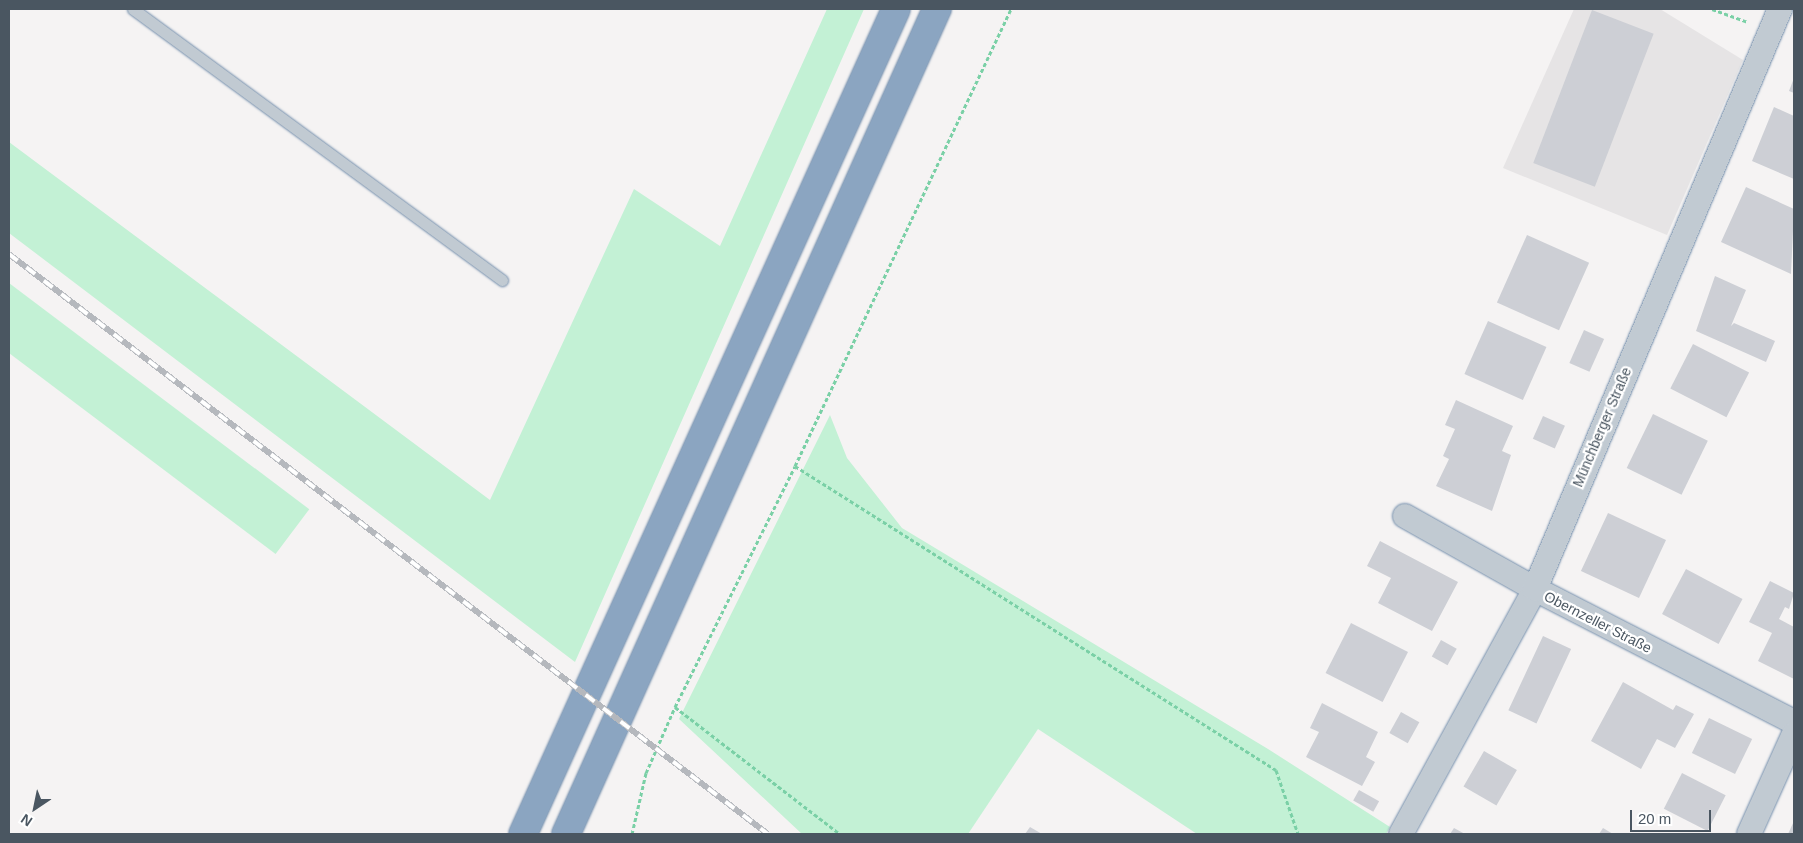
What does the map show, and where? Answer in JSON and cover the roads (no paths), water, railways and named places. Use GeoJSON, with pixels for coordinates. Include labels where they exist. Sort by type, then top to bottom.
{"type":"FeatureCollection","features":[{"type":"Feature","properties":{"kind":"highway"},"geometry":{"type":"LineString","coordinates":[[523,834],[896,9]]}},
{"type":"Feature","properties":{"kind":"highway"},"geometry":{"type":"LineString","coordinates":[[566,834],[937,9]]}},
{"type":"Feature","properties":{"kind":"street","name":"Münchberger Straße"},"geometry":{"type":"LineString","coordinates":[[1401,834],[1534,589],[1776,19]]}},
{"type":"Feature","properties":{"kind":"street","name":"Obernzeller Straße"},"geometry":{"type":"LineString","coordinates":[[1405,516],[1534,589],[1794,722]]}},
{"type":"Feature","properties":{"kind":"street"},"geometry":{"type":"LineString","coordinates":[[1749,834],[1794,734]]}},
{"type":"Feature","properties":{"kind":"lane"},"geometry":{"type":"LineString","coordinates":[[133,9],[502,280]]}},
{"type":"Feature","properties":{"kind":"railway"},"geometry":{"type":"LineString","coordinates":[[9,254],[768,834]]}}]}
